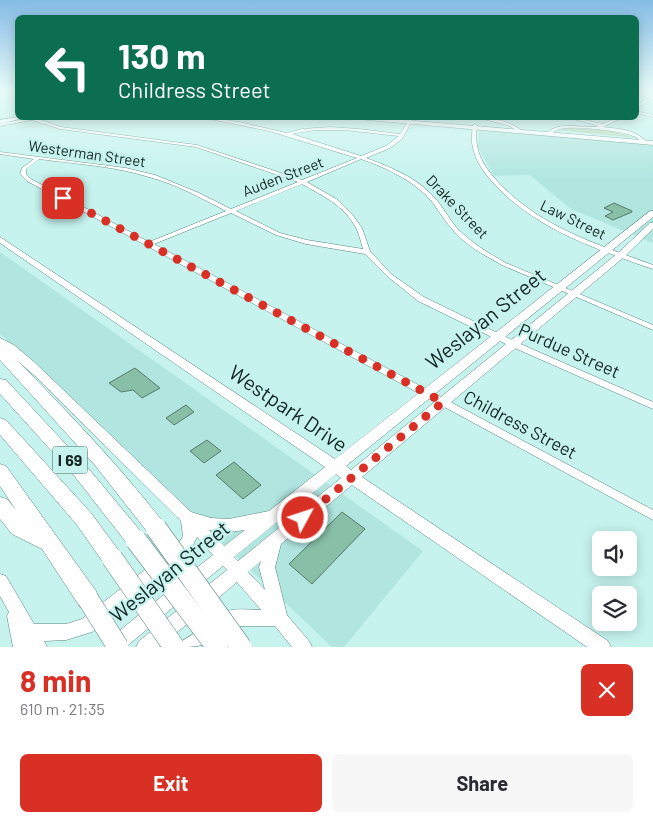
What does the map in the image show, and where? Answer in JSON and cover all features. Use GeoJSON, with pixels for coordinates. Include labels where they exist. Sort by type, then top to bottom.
{"type":"FeatureCollection","features":[{"type":"Feature","properties":{"kind":"highway"},"geometry":{"type":"LineString","coordinates":[[0,351],[93,450],[133,496],[241,647]]}},
{"type":"Feature","properties":{"kind":"highway","name":"I 69"},"geometry":{"type":"LineString","coordinates":[[0,384],[82,473],[136,540],[217,647]]}},
{"type":"Feature","properties":{"kind":"highway"},"geometry":{"type":"LineString","coordinates":[[0,424],[84,519],[174,647]]}},
{"type":"Feature","properties":{"kind":"highway"},"geometry":{"type":"LineString","coordinates":[[0,471],[52,545],[118,647]]}},
{"type":"Feature","properties":{"kind":"highway"},"geometry":{"type":"LineString","coordinates":[[0,505],[19,528],[52,545]]}},
{"type":"Feature","properties":{"kind":"main road"},"geometry":{"type":"LineString","coordinates":[[421,120],[653,142]]}},
{"type":"Feature","properties":{"kind":"main road","name":"Weslayan Street"},"geometry":{"type":"LineString","coordinates":[[112,647],[224,555],[428,394],[653,212]]}},
{"type":"Feature","properties":{"kind":"main road","name":"Weslayan Street"},"geometry":{"type":"LineString","coordinates":[[145,647],[513,344],[653,226]]}},
{"type":"Feature","properties":{"kind":"main road","name":"Westpark Drive"},"geometry":{"type":"LineString","coordinates":[[0,239],[602,647]]}},
{"type":"Feature","properties":{"kind":"main road"},"geometry":{"type":"LineString","coordinates":[[0,341],[118,448],[188,517],[280,618],[303,647]]}},
{"type":"Feature","properties":{"kind":"main road"},"geometry":{"type":"LineString","coordinates":[[188,517],[210,526],[229,526],[242,525],[274,515]]}},
{"type":"Feature","properties":{"kind":"main road"},"geometry":{"type":"LineString","coordinates":[[0,581],[30,642],[86,626],[184,548],[190,536],[188,517]]}},
{"type":"Feature","properties":{"kind":"main road"},"geometry":{"type":"LineString","coordinates":[[275,541],[267,562],[267,571],[280,618]]}},
{"type":"Feature","properties":{"kind":"main road"},"geometry":{"type":"LineString","coordinates":[[188,647],[229,618],[280,618]]}},
{"type":"Feature","properties":{"kind":"street"},"geometry":{"type":"LineString","coordinates":[[0,122],[16,120]]}},
{"type":"Feature","properties":{"kind":"street","name":"Purdue Street"},"geometry":{"type":"LineString","coordinates":[[38,120],[60,128],[197,146],[304,182],[336,201],[350,215],[359,228],[367,252],[389,274],[421,299],[513,344],[653,406]]}},
{"type":"Feature","properties":{"kind":"street","name":"Drake Street"},"geometry":{"type":"LineString","coordinates":[[217,120],[288,134],[364,158],[398,173],[424,190],[438,204],[454,228],[483,252],[559,288],[653,328]]}},
{"type":"Feature","properties":{"kind":"street","name":"Auden Street"},"geometry":{"type":"LineString","coordinates":[[149,244],[388,148],[402,135],[411,120]]}},
{"type":"Feature","properties":{"kind":"street"},"geometry":{"type":"LineString","coordinates":[[488,120],[518,130]]}},
{"type":"Feature","properties":{"kind":"street"},"geometry":{"type":"LineString","coordinates":[[581,120],[604,125]]}},
{"type":"Feature","properties":{"kind":"street"},"geometry":{"type":"LineString","coordinates":[[598,128],[614,120]]}},
{"type":"Feature","properties":{"kind":"street","name":"Law Street"},"geometry":{"type":"LineString","coordinates":[[475,126],[473,140],[482,166],[510,198],[545,223],[606,250],[653,267]]}},
{"type":"Feature","properties":{"kind":"street"},"geometry":{"type":"LineString","coordinates":[[550,133],[566,127],[598,128],[629,133],[643,141]]}},
{"type":"Feature","properties":{"kind":"street"},"geometry":{"type":"LineString","coordinates":[[288,134],[327,128],[402,135]]}},
{"type":"Feature","properties":{"kind":"street","name":"Westerman Street"},"geometry":{"type":"LineString","coordinates":[[0,153],[126,169],[144,174],[232,210],[268,229],[290,237],[367,252]]}},
{"type":"Feature","properties":{"kind":"street","name":"Childress Street"},"geometry":{"type":"LineString","coordinates":[[37,159],[24,168],[23,174],[26,178],[653,515]]}},
{"type":"Feature","properties":{"kind":"shaded area"},"geometry":{"type":"Polygon","coordinates":[[[478,128],[653,144],[653,243],[571,209],[530,175],[494,176],[478,147],[478,128]]]}},
{"type":"Feature","properties":{"kind":"shaded area"},"geometry":{"type":"Polygon","coordinates":[[[0,252],[423,551],[344,647],[332,647],[0,334],[0,252]]]}},
{"type":"Feature","properties":{"kind":"green space"},"geometry":{"type":"Polygon","coordinates":[[[570,128],[607,130],[637,138],[557,130],[570,128]]]}},
{"type":"Feature","properties":{"kind":"building"},"geometry":{"type":"Polygon","coordinates":[[[614,203],[632,212],[613,220],[605,216],[613,212],[604,208],[614,203]]]}},
{"type":"Feature","properties":{"kind":"building"},"geometry":{"type":"Polygon","coordinates":[[[135,368],[160,388],[142,398],[133,390],[121,392],[109,383],[135,368]]]}},
{"type":"Feature","properties":{"kind":"building"},"geometry":{"type":"Polygon","coordinates":[[[186,405],[194,412],[174,425],[166,418],[186,405]]]}},
{"type":"Feature","properties":{"kind":"building"},"geometry":{"type":"Polygon","coordinates":[[[207,440],[221,451],[204,463],[190,451],[207,440]]]}},
{"type":"Feature","properties":{"kind":"building"},"geometry":{"type":"Polygon","coordinates":[[[234,462],[261,485],[243,499],[216,475],[234,462]]]}},
{"type":"Feature","properties":{"kind":"building"},"geometry":{"type":"Polygon","coordinates":[[[342,512],[365,529],[312,584],[289,564],[342,512]]]}},
{"type":"Feature","properties":{"kind":"route"},"geometry":{"type":"LineString","coordinates":[[63,198],[443,402],[303,518]]}}]}
